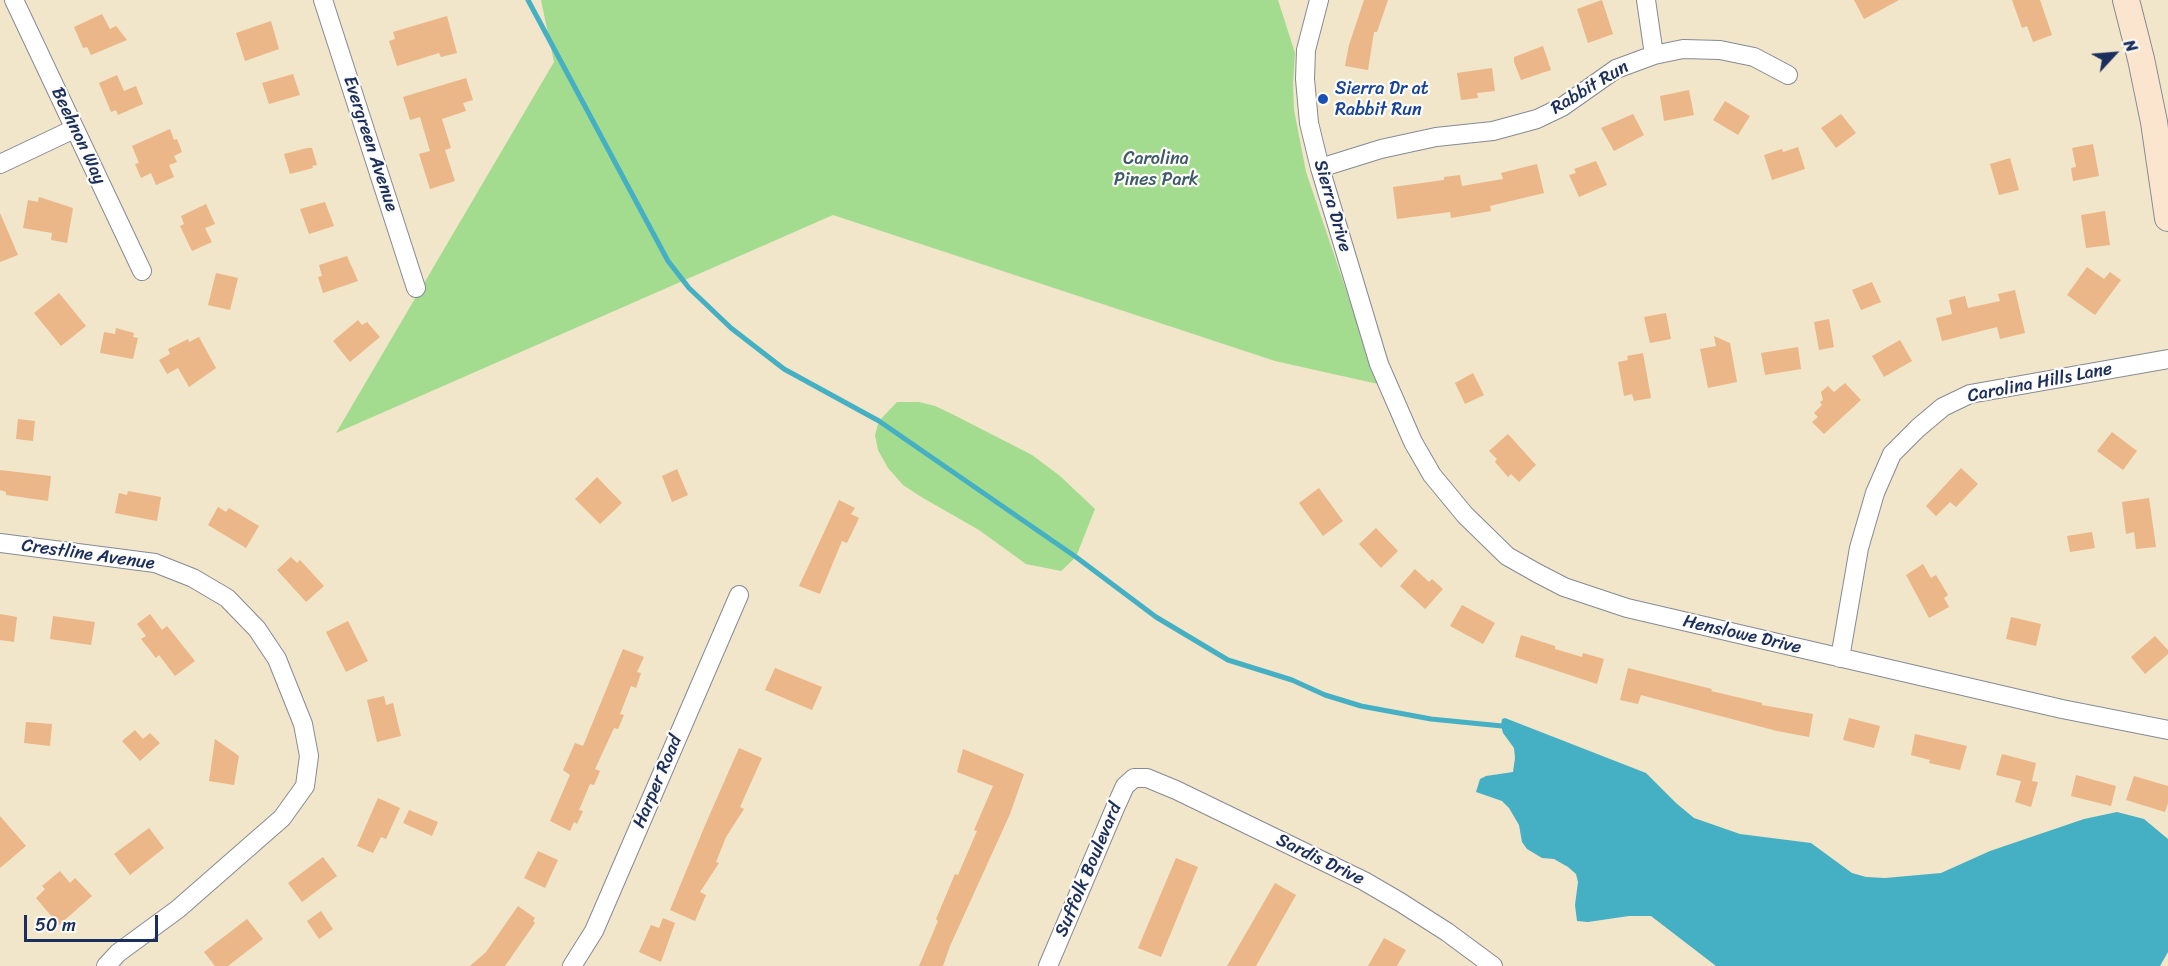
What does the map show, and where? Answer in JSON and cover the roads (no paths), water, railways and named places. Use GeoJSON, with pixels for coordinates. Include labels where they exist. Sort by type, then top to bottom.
{"type":"FeatureCollection","features":[{"type":"Feature","properties":{"kind":"street","name":"Beehnon Way"},"geometry":{"type":"LineString","coordinates":[[14,0],[142,271]]}},
{"type":"Feature","properties":{"kind":"street","name":"Evergreen Avenue"},"geometry":{"type":"LineString","coordinates":[[323,0],[416,288]]}},
{"type":"Feature","properties":{"kind":"street","name":"Sierra Drive"},"geometry":{"type":"LineString","coordinates":[[1319,0],[1306,51],[1305,79],[1309,123],[1320,168],[1379,364],[1396,406]]}},
{"type":"Feature","properties":{"kind":"street"},"geometry":{"type":"LineString","coordinates":[[1646,0],[1654,55]]}},
{"type":"Feature","properties":{"kind":"street"},"geometry":{"type":"LineString","coordinates":[[2126,0],[2154,122],[2168,218]]}},
{"type":"Feature","properties":{"kind":"street","name":"Rabbit Run"},"geometry":{"type":"LineString","coordinates":[[1320,168],[1381,149],[1436,137],[1493,131],[1537,119],[1562,107],[1616,69],[1654,55],[1683,49],[1720,50],[1754,57],[1788,75]]}},
{"type":"Feature","properties":{"kind":"street"},"geometry":{"type":"LineString","coordinates":[[0,164],[74,129]]}},
{"type":"Feature","properties":{"kind":"street","name":"Carolina Hills Lane"},"geometry":{"type":"LineString","coordinates":[[1840,658],[1859,548],[1875,493],[1892,454],[1918,428],[1943,407],[1970,393],[2168,359]]}},
{"type":"Feature","properties":{"kind":"street","name":"Henslowe Drive"},"geometry":{"type":"LineString","coordinates":[[1396,406],[1418,450],[1448,496],[1507,556],[1564,587],[1629,608],[1840,658],[2062,709],[2168,730]]}},
{"type":"Feature","properties":{"kind":"street","name":"Crestline Avenue"},"geometry":{"type":"LineString","coordinates":[[0,543],[155,563],[193,578],[227,598],[257,629],[277,659],[303,724],[309,756],[305,786],[282,818],[178,909],[118,953],[106,966]]}},
{"type":"Feature","properties":{"kind":"street","name":"Harper Road"},"geometry":{"type":"LineString","coordinates":[[572,966],[594,931],[739,595]]}},
{"type":"Feature","properties":{"kind":"street","name":"Suffolk Boulevard"},"geometry":{"type":"LineString","coordinates":[[1048,966],[1114,808],[1125,786],[1134,777]]}},
{"type":"Feature","properties":{"kind":"street","name":"Sardis Drive"},"geometry":{"type":"LineString","coordinates":[[1134,777],[1147,778],[1176,790],[1364,881],[1438,926],[1493,966]]}},
{"type":"Feature","properties":{"kind":"water"},"geometry":{"type":"Polygon","coordinates":[[[1505,718],[1646,773],[1694,818],[1740,834],[1811,843],[1852,873],[1866,877],[1885,878],[1941,873],[1990,851],[2084,819],[2117,812],[2144,819],[2168,839],[2168,952],[2160,966],[1716,966],[1651,916],[1577,921],[1575,905],[1578,882],[1576,874],[1554,859],[1542,858],[1527,849],[1522,842],[1519,825],[1509,808],[1502,801],[1476,792],[1480,779],[1513,772],[1514,748],[1503,733],[1501,725],[1502,719],[1505,718]]]}},
{"type":"Feature","properties":{"kind":"waterway"},"geometry":{"type":"LineString","coordinates":[[528,0],[668,261],[689,288],[731,328],[784,369],[879,421],[1076,557],[1156,617],[1228,660],[1292,680],[1325,695],[1361,706],[1431,719],[1502,726]]}},
{"type":"Feature","properties":{"kind":"place","name":"Sierra Dr at Rabbit Run"},"geometry":{"type":"Point","coordinates":[1323,99]}},
{"type":"Feature","properties":{"kind":"park label","name":"Carolina Pines Park"},"geometry":{"type":"Point","coordinates":[1156,169]}}]}
